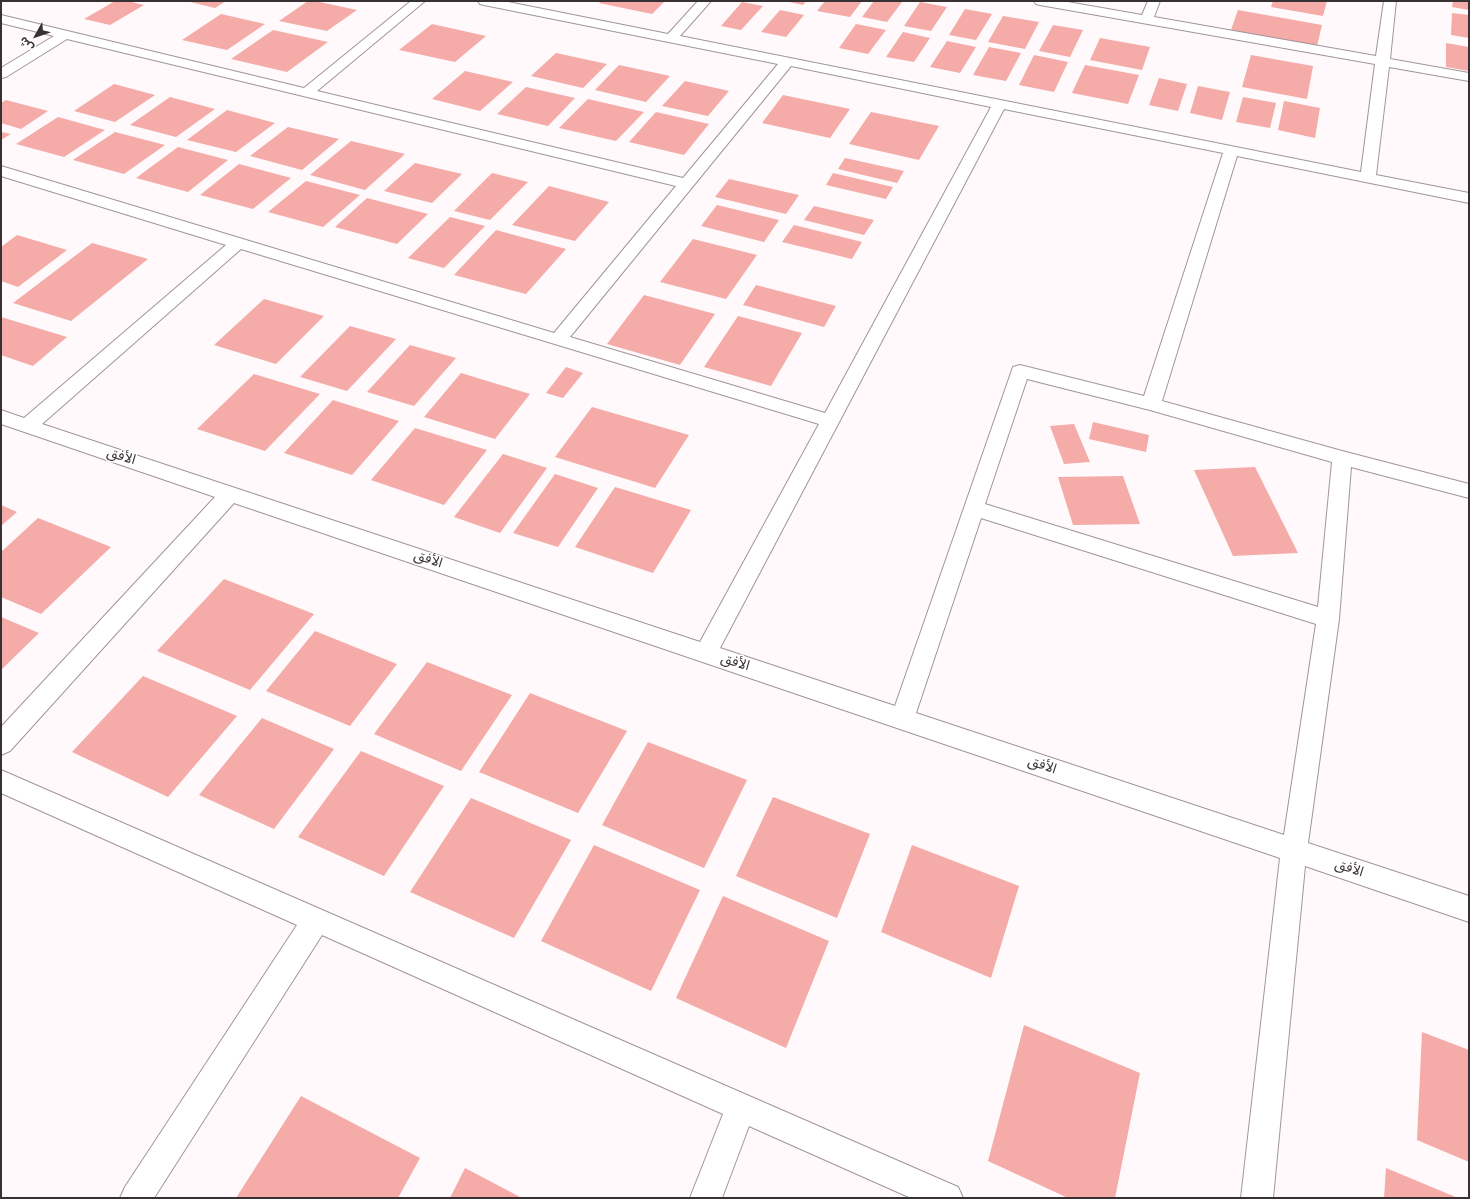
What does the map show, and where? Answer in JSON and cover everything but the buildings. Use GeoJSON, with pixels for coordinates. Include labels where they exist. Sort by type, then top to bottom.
{"type":"FeatureCollection","features":[{"type":"Feature","properties":{"kind":"street"},"geometry":{"type":"LineString","coordinates":[[306,92],[419,1]]}},
{"type":"Feature","properties":{"kind":"street"},"geometry":{"type":"LineString","coordinates":[[484,1],[1469,198]]}},
{"type":"Feature","properties":{"kind":"street"},"geometry":{"type":"LineString","coordinates":[[671,38],[705,1]]}},
{"type":"Feature","properties":{"kind":"street"},"geometry":{"type":"LineString","coordinates":[[1040,1],[1469,77]]}},
{"type":"Feature","properties":{"kind":"street"},"geometry":{"type":"LineString","coordinates":[[1147,20],[1154,1]]}},
{"type":"Feature","properties":{"kind":"street"},"geometry":{"type":"LineString","coordinates":[[1368,178],[1390,1]]}},
{"type":"Feature","properties":{"kind":"street"},"geometry":{"type":"LineString","coordinates":[[1,19],[687,184]]}},
{"type":"Feature","properties":{"kind":"street"},"geometry":{"type":"LineString","coordinates":[[1,74],[66,34]]}},
{"type":"Feature","properties":{"kind":"street"},"geometry":{"type":"LineString","coordinates":[[558,340],[788,62]]}},
{"type":"Feature","properties":{"kind":"street"},"geometry":{"type":"LineString","coordinates":[[706,653],[1000,104]]}},
{"type":"Feature","properties":{"kind":"street"},"geometry":{"type":"LineString","coordinates":[[1151,404],[1231,150]]}},
{"type":"Feature","properties":{"kind":"street"},"geometry":{"type":"LineString","coordinates":[[1,171],[558,340],[830,420]]}},
{"type":"Feature","properties":{"kind":"street"},"geometry":{"type":"LineString","coordinates":[[27,426],[238,243]]}},
{"type":"Feature","properties":{"kind":"street"},"geometry":{"type":"LineString","coordinates":[[902,719],[1020,371],[1151,404],[1342,458],[1469,491]]}},
{"type":"Feature","properties":{"kind":"street","name":"الأفق"},"geometry":{"type":"LineString","coordinates":[[1,417],[1469,909]]}},
{"type":"Feature","properties":{"kind":"street"},"geometry":{"type":"LineString","coordinates":[[1257,1198],[1294,851],[1328,619],[1342,458]]}},
{"type":"Feature","properties":{"kind":"street"},"geometry":{"type":"LineString","coordinates":[[1,744],[230,494]]}},
{"type":"Feature","properties":{"kind":"street"},"geometry":{"type":"LineString","coordinates":[[974,508],[1328,619]]}},
{"type":"Feature","properties":{"kind":"street"},"geometry":{"type":"LineString","coordinates":[[1,781],[947,1198]]}},
{"type":"Feature","properties":{"kind":"street"},"geometry":{"type":"LineString","coordinates":[[136,1198],[316,920]]}},
{"type":"Feature","properties":{"kind":"street"},"geometry":{"type":"LineString","coordinates":[[706,1198],[741,1108]]}}]}
